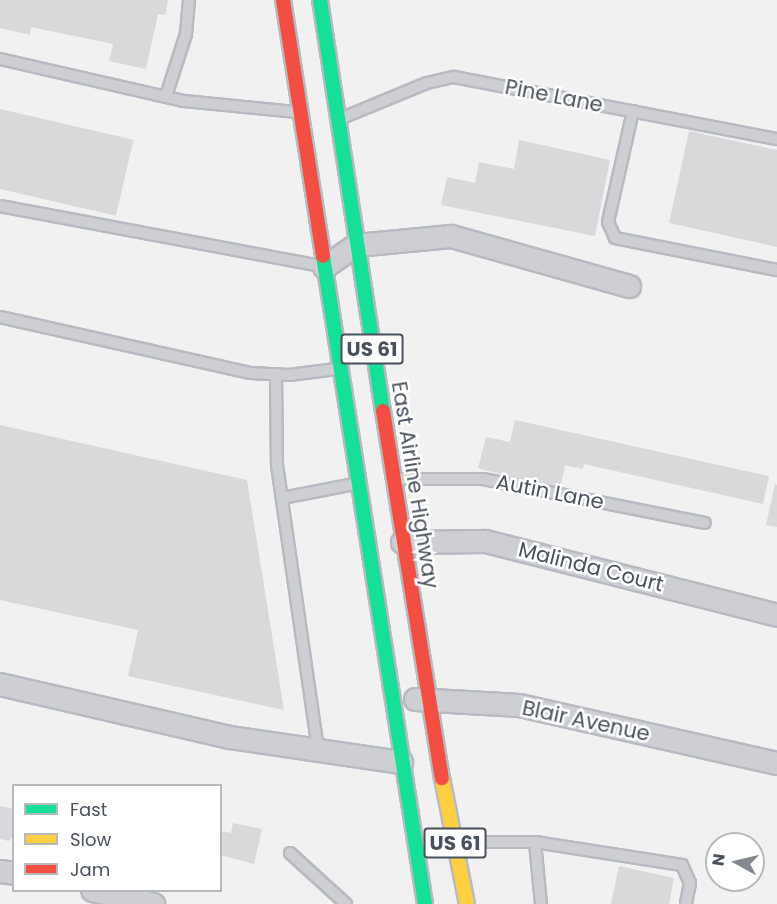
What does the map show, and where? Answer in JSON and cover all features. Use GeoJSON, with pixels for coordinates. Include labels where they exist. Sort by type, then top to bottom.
{"type":"FeatureCollection","features":[{"type":"Feature","properties":{"kind":"highway","name":"US 61"},"geometry":{"type":"LineString","coordinates":[[283,0],[298,113],[425,904]]}},
{"type":"Feature","properties":{"kind":"highway","name":"East Airline Highway"},"geometry":{"type":"LineString","coordinates":[[320,0],[336,120],[427,698],[467,904]]}},
{"type":"Feature","properties":{"kind":"street"},"geometry":{"type":"LineString","coordinates":[[324,267],[356,245],[451,236],[629,286]]}},
{"type":"Feature","properties":{"kind":"street","name":"Malinda Court"},"geometry":{"type":"LineString","coordinates":[[402,542],[485,541],[777,615]]}},
{"type":"Feature","properties":{"kind":"street"},"geometry":{"type":"LineString","coordinates":[[0,684],[229,737],[401,762]]}},
{"type":"Feature","properties":{"kind":"street","name":"Blair Avenue"},"geometry":{"type":"LineString","coordinates":[[392,700],[427,698],[519,705],[777,763]]}},
{"type":"Feature","properties":{"kind":"street"},"geometry":{"type":"LineString","coordinates":[[97,892],[153,904]]}},
{"type":"Feature","properties":{"kind":"lane"},"geometry":{"type":"LineString","coordinates":[[166,96],[186,34],[189,0]]}},
{"type":"Feature","properties":{"kind":"lane"},"geometry":{"type":"LineString","coordinates":[[0,59],[166,96],[298,113]]}},
{"type":"Feature","properties":{"kind":"lane","name":"Pine Lane"},"geometry":{"type":"LineString","coordinates":[[336,120],[427,83],[454,77],[777,139]]}},
{"type":"Feature","properties":{"kind":"lane"},"geometry":{"type":"LineString","coordinates":[[633,111],[608,222],[615,238],[777,270]]}},
{"type":"Feature","properties":{"kind":"lane"},"geometry":{"type":"LineString","coordinates":[[0,206],[324,267]]}},
{"type":"Feature","properties":{"kind":"lane"},"geometry":{"type":"LineString","coordinates":[[0,317],[251,373],[276,374],[340,369]]}},
{"type":"Feature","properties":{"kind":"lane"},"geometry":{"type":"LineString","coordinates":[[276,374],[275,445],[318,750]]}},
{"type":"Feature","properties":{"kind":"lane","name":"Autin Lane"},"geometry":{"type":"LineString","coordinates":[[393,480],[483,479],[705,523]]}},
{"type":"Feature","properties":{"kind":"lane"},"geometry":{"type":"LineString","coordinates":[[282,498],[358,483]]}},
{"type":"Feature","properties":{"kind":"lane"},"geometry":{"type":"LineString","coordinates":[[455,842],[535,842],[682,865],[690,883],[686,904]]}},
{"type":"Feature","properties":{"kind":"lane"},"geometry":{"type":"LineString","coordinates":[[535,842],[541,904]]}},
{"type":"Feature","properties":{"kind":"lane"},"geometry":{"type":"LineString","coordinates":[[290,853],[346,904]]}},
{"type":"Feature","properties":{"kind":"building"},"geometry":{"type":"Polygon","coordinates":[[[0,0],[168,0],[165,15],[158,14],[146,69],[109,61],[113,44],[31,27],[30,35],[0,28],[0,0]]]}},
{"type":"Feature","properties":{"kind":"building"},"geometry":{"type":"Polygon","coordinates":[[[0,109],[133,140],[116,216],[0,189],[0,109]]]}},
{"type":"Feature","properties":{"kind":"building"},"geometry":{"type":"Polygon","coordinates":[[[689,131],[777,150],[777,247],[669,223],[689,131]]]}},
{"type":"Feature","properties":{"kind":"building"},"geometry":{"type":"Polygon","coordinates":[[[519,140],[610,160],[595,236],[441,205],[447,177],[475,183],[479,162],[514,169],[519,140]]]}},
{"type":"Feature","properties":{"kind":"building"},"geometry":{"type":"Polygon","coordinates":[[[515,420],[769,476],[763,504],[584,464],[583,469],[565,465],[560,490],[478,468],[486,437],[510,442],[515,420]]]}},
{"type":"Feature","properties":{"kind":"building"},"geometry":{"type":"Polygon","coordinates":[[[0,425],[247,480],[284,710],[128,676],[138,630],[0,600],[0,425]]]}},
{"type":"Feature","properties":{"kind":"building"},"geometry":{"type":"Polygon","coordinates":[[[775,484],[777,485],[777,527],[766,525],[775,484]]]}},
{"type":"Feature","properties":{"kind":"building"},"geometry":{"type":"Polygon","coordinates":[[[0,806],[12,809],[12,837],[9,841],[0,839],[0,806]]]}},
{"type":"Feature","properties":{"kind":"building"},"geometry":{"type":"Polygon","coordinates":[[[233,823],[262,829],[254,864],[222,856],[222,831],[231,833],[233,823]]]}},
{"type":"Feature","properties":{"kind":"building"},"geometry":{"type":"Polygon","coordinates":[[[619,866],[674,878],[669,904],[611,904],[619,866]]]}},
{"type":"Feature","properties":{"kind":"traffic: fast"},"geometry":{"type":"LineString","coordinates":[[320,0],[383,411]]}},
{"type":"Feature","properties":{"kind":"traffic: fast"},"geometry":{"type":"LineString","coordinates":[[323,256],[425,904]]}},
{"type":"Feature","properties":{"kind":"traffic: slow"},"geometry":{"type":"LineString","coordinates":[[442,778],[467,904]]}},
{"type":"Feature","properties":{"kind":"traffic: jam"},"geometry":{"type":"LineString","coordinates":[[283,0],[323,256]]}},
{"type":"Feature","properties":{"kind":"traffic: jam"},"geometry":{"type":"LineString","coordinates":[[383,411],[442,778]]}}]}
